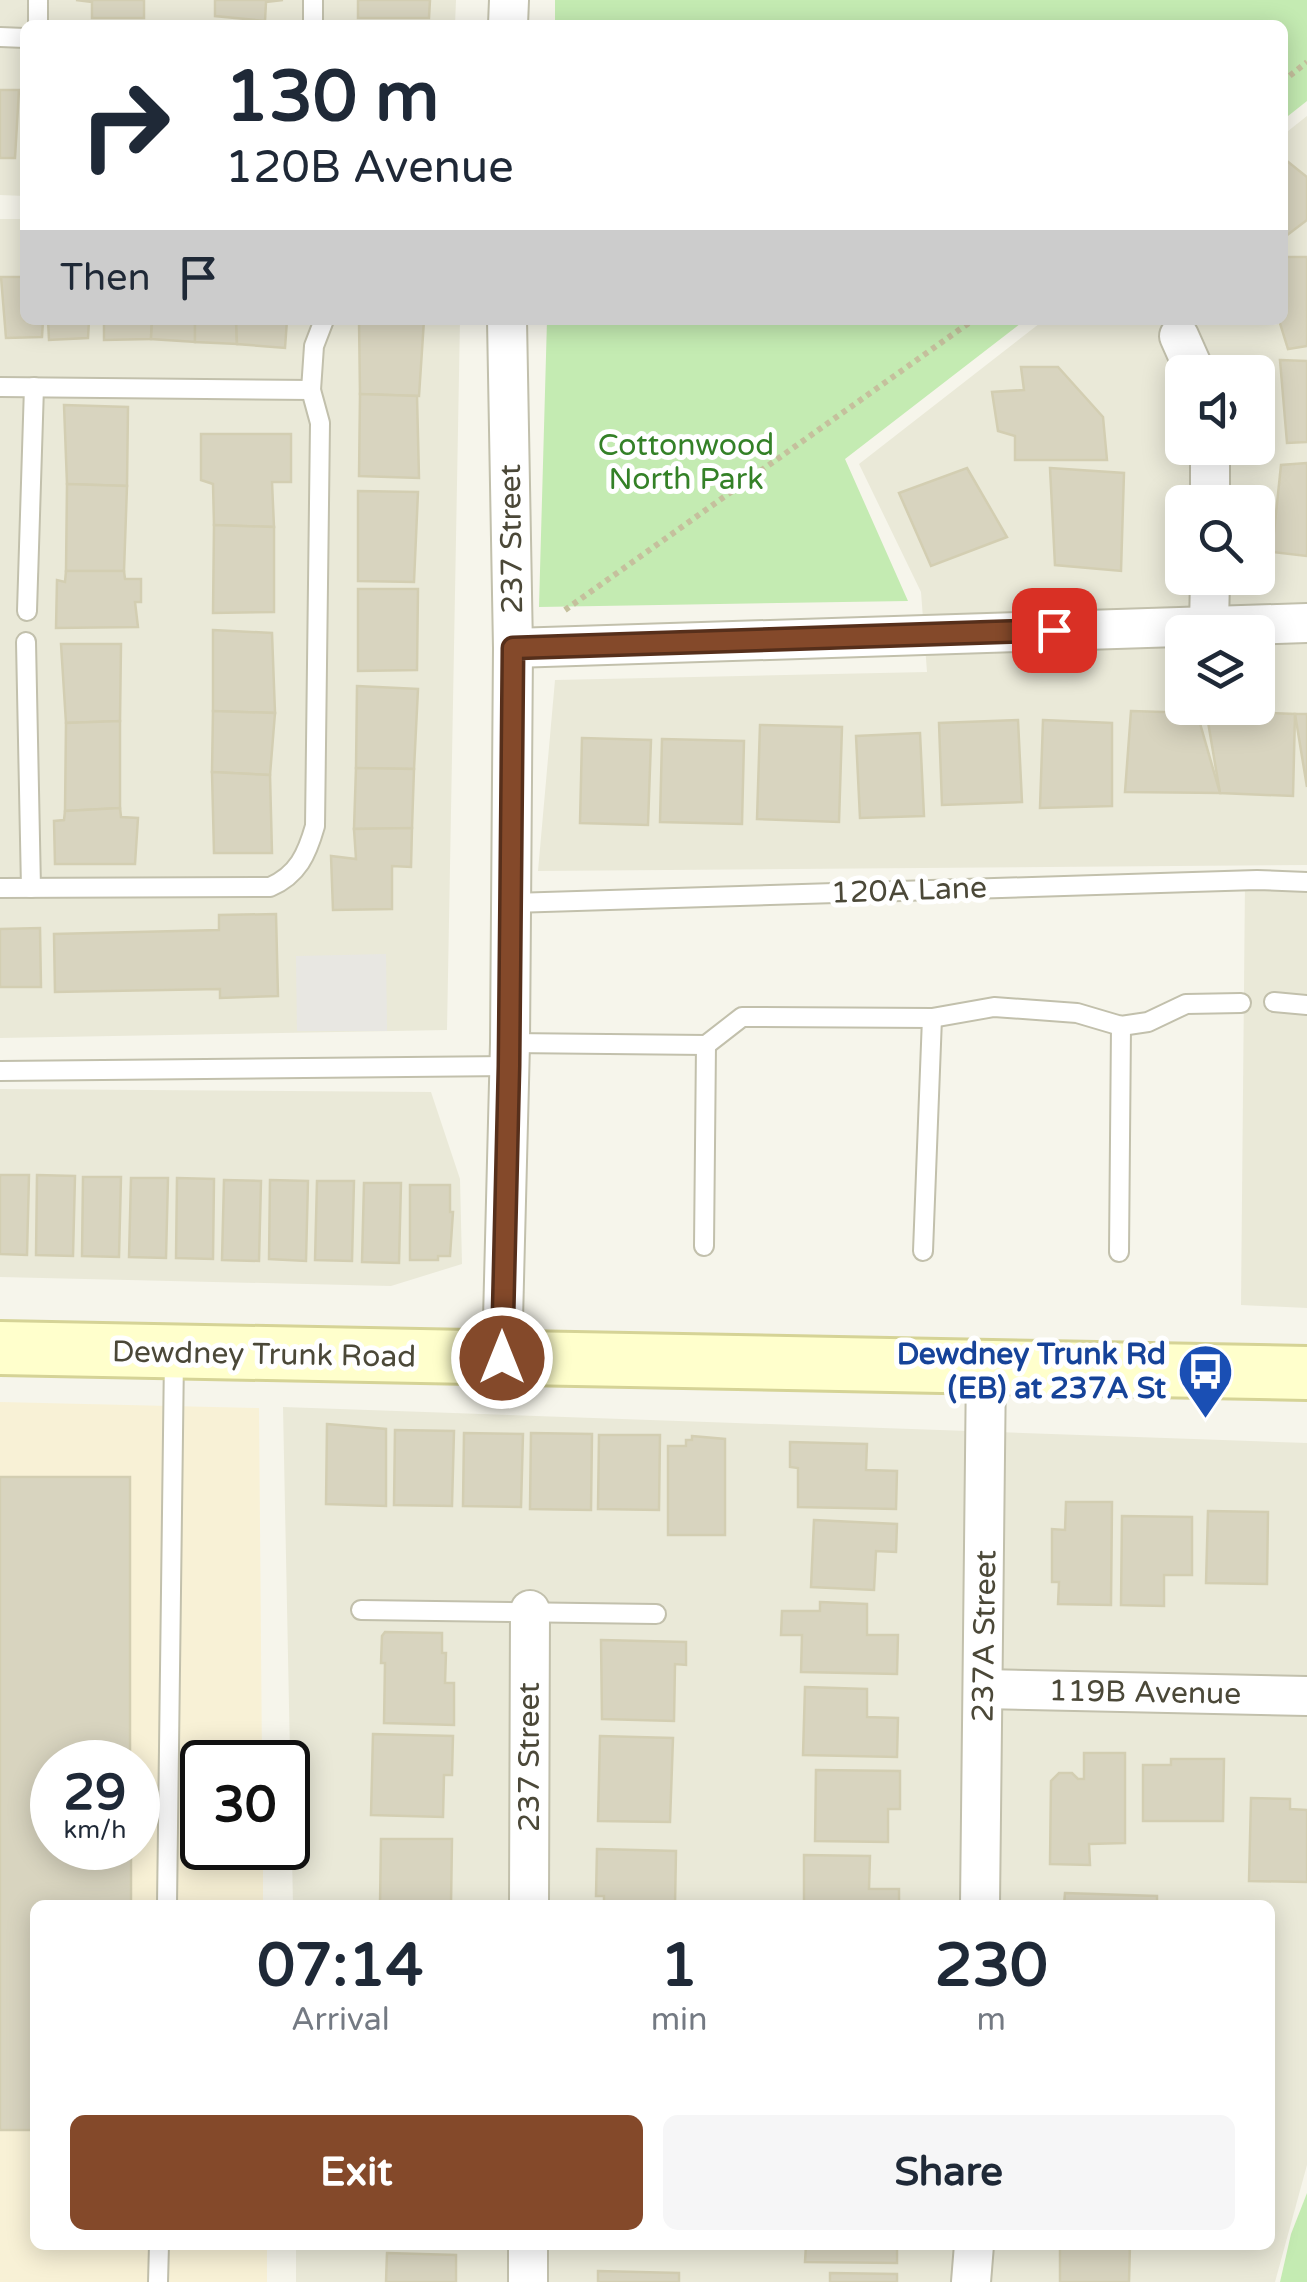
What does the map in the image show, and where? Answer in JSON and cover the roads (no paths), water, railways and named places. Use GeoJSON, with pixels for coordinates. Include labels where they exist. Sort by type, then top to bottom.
{"type":"FeatureCollection","features":[{"type":"Feature","properties":{"kind":"main road","name":"Dewdney Trunk Road"},"geometry":{"type":"LineString","coordinates":[[0,1348],[1307,1373]]}},
{"type":"Feature","properties":{"kind":"street","name":"237 Street"},"geometry":{"type":"LineString","coordinates":[[502,1358],[512,903],[513,648],[507,325]]}},
{"type":"Feature","properties":{"kind":"street"},"geometry":{"type":"LineString","coordinates":[[1179,336],[1187,355]]}},
{"type":"Feature","properties":{"kind":"street"},"geometry":{"type":"LineString","coordinates":[[1275,623],[1307,622]]}},
{"type":"Feature","properties":{"kind":"street"},"geometry":{"type":"LineString","coordinates":[[513,648],[1165,626]]}},
{"type":"Feature","properties":{"kind":"street","name":"237A Street"},"geometry":{"type":"LineString","coordinates":[[980,1900],[986,1367]]}},
{"type":"Feature","properties":{"kind":"street","name":"237 Street"},"geometry":{"type":"LineString","coordinates":[[529,1900],[530,1610]]}},
{"type":"Feature","properties":{"kind":"street","name":"119B Avenue"},"geometry":{"type":"LineString","coordinates":[[983,1689],[1307,1696]]}},
{"type":"Feature","properties":{"kind":"street"},"geometry":{"type":"LineString","coordinates":[[528,2250],[528,2282]]}},
{"type":"Feature","properties":{"kind":"street"},"geometry":{"type":"LineString","coordinates":[[971,2282],[974,2250]]}},
{"type":"Feature","properties":{"kind":"lane"},"geometry":{"type":"LineString","coordinates":[[0,888],[270,887],[289,879],[304,857],[314,826],[315,807],[320,423],[310,390],[314,346],[322,325]]}},
{"type":"Feature","properties":{"kind":"lane"},"geometry":{"type":"LineString","coordinates":[[0,387],[310,390]]}},
{"type":"Feature","properties":{"kind":"lane"},"geometry":{"type":"LineString","coordinates":[[27,611],[34,387]]}},
{"type":"Feature","properties":{"kind":"lane"},"geometry":{"type":"LineString","coordinates":[[26,642],[31,888]]}},
{"type":"Feature","properties":{"kind":"lane","name":"120A Lane"},"geometry":{"type":"LineString","coordinates":[[512,903],[1238,880],[1307,882]]}},
{"type":"Feature","properties":{"kind":"lane"},"geometry":{"type":"LineString","coordinates":[[1274,1002],[1307,1004]]}},
{"type":"Feature","properties":{"kind":"lane"},"geometry":{"type":"LineString","coordinates":[[0,1071],[706,1045],[742,1017],[932,1018],[994,1007],[1077,1013],[1121,1026],[1148,1022],[1186,1004],[1241,1003]]}},
{"type":"Feature","properties":{"kind":"lane"},"geometry":{"type":"LineString","coordinates":[[924,1251],[932,1018]]}},
{"type":"Feature","properties":{"kind":"lane"},"geometry":{"type":"LineString","coordinates":[[1119,1252],[1121,1026]]}},
{"type":"Feature","properties":{"kind":"lane"},"geometry":{"type":"LineString","coordinates":[[704,1246],[706,1045]]}},
{"type":"Feature","properties":{"kind":"lane"},"geometry":{"type":"LineString","coordinates":[[167,1900],[174,1352]]}},
{"type":"Feature","properties":{"kind":"lane"},"geometry":{"type":"LineString","coordinates":[[361,1610],[656,1614]]}},
{"type":"Feature","properties":{"kind":"lane"},"geometry":{"type":"LineString","coordinates":[[158,2282],[159,2250]]}},
{"type":"Feature","properties":{"kind":"place","name":"Dewdney Trunk Rd (EB) at 237A St"},"geometry":{"type":"Point","coordinates":[1205,1420]}},
{"type":"Feature","properties":{"kind":"park label","name":"Cottonwood North Park"},"geometry":{"type":"Point","coordinates":[686,462]}}]}
